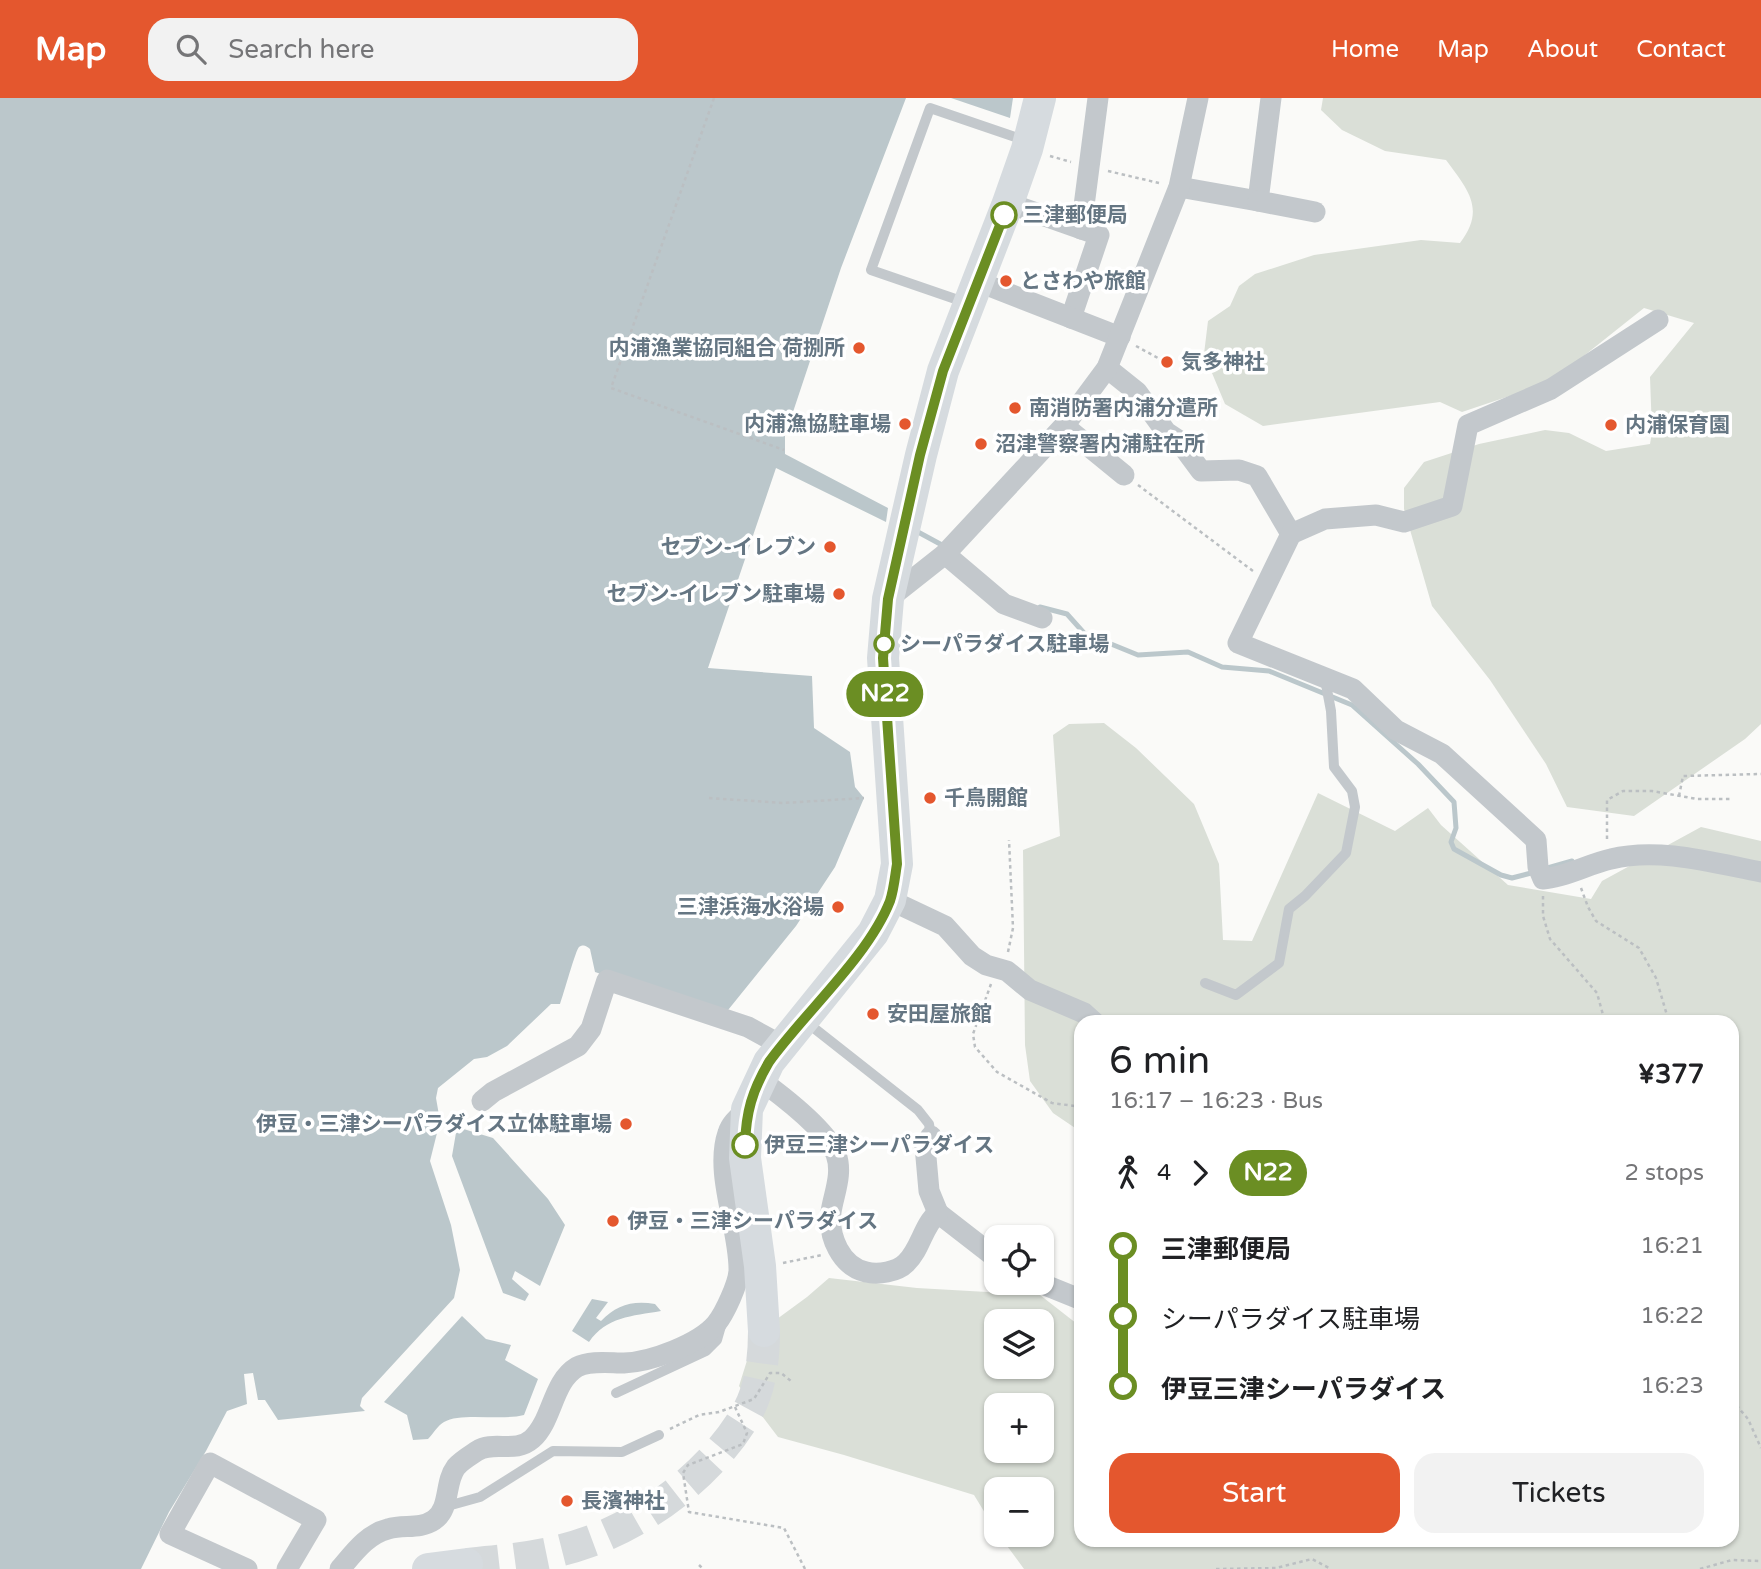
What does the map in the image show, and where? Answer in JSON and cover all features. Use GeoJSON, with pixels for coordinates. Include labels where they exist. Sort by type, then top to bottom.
{"type":"FeatureCollection","features":[{"type":"Feature","properties":{"kind":"main road"},"geometry":{"type":"LineString","coordinates":[[764,1331],[760,1266],[745,1158],[747,1109],[759,1079],[781,1045],[864,946],[890,900],[897,864],[883,658],[888,599],[920,455],[943,371],[1008,203],[1040,98]]}},
{"type":"Feature","properties":{"kind":"main road"},"geometry":{"type":"LineString","coordinates":[[428,1569],[467,1564]]}},
{"type":"Feature","properties":{"kind":"street"},"geometry":{"type":"LineString","coordinates":[[1081,229],[1098,98]]}},
{"type":"Feature","properties":{"kind":"street"},"geometry":{"type":"LineString","coordinates":[[888,599],[945,554],[1064,426],[1107,369],[1179,187],[1198,98]]}},
{"type":"Feature","properties":{"kind":"street"},"geometry":{"type":"LineString","coordinates":[[1258,201],[1271,98]]}},
{"type":"Feature","properties":{"kind":"street"},"geometry":{"type":"LineString","coordinates":[[1179,187],[1315,212]]}},
{"type":"Feature","properties":{"kind":"street"},"geometry":{"type":"LineString","coordinates":[[1008,203],[1099,235],[1071,318]]}},
{"type":"Feature","properties":{"kind":"street"},"geometry":{"type":"LineString","coordinates":[[974,293],[1071,318],[1120,337]]}},
{"type":"Feature","properties":{"kind":"street"},"geometry":{"type":"LineString","coordinates":[[1658,320],[1551,389],[1468,425],[1452,506],[1404,522],[1376,515],[1325,519],[1291,534],[1238,643],[1272,665],[1353,689],[1396,730],[1443,754],[1536,840],[1541,875],[1556,878],[1607,860],[1667,855],[1761,872]]}},
{"type":"Feature","properties":{"kind":"street"},"geometry":{"type":"LineString","coordinates":[[1107,369],[1137,393],[1166,432],[1178,440],[1201,471],[1239,470],[1257,477],[1291,534]]}},
{"type":"Feature","properties":{"kind":"street"},"geometry":{"type":"LineString","coordinates":[[1064,426],[1124,475]]}},
{"type":"Feature","properties":{"kind":"street"},"geometry":{"type":"LineString","coordinates":[[945,554],[1004,604],[1042,618]]}},
{"type":"Feature","properties":{"kind":"street"},"geometry":{"type":"LineString","coordinates":[[890,900],[945,926],[972,956],[995,967],[1030,990],[1086,1015]]}},
{"type":"Feature","properties":{"kind":"street"},"geometry":{"type":"LineString","coordinates":[[482,1101],[492,1092],[578,1046],[591,1029],[607,979],[748,1027],[781,1045]]}},
{"type":"Feature","properties":{"kind":"street"},"geometry":{"type":"LineString","coordinates":[[759,1079],[812,1123],[835,1151],[839,1165],[831,1214],[838,1252],[848,1264],[875,1274],[894,1270],[905,1264],[938,1213]]}},
{"type":"Feature","properties":{"kind":"street"},"geometry":{"type":"LineString","coordinates":[[340,1569],[366,1540],[387,1529],[422,1526],[437,1519],[444,1507],[456,1467],[487,1445],[519,1446],[531,1440],[543,1426],[563,1381],[577,1367],[595,1363],[629,1363],[673,1351],[702,1336],[715,1325],[726,1310],[739,1272],[725,1175],[725,1145],[728,1132],[747,1109]]}},
{"type":"Feature","properties":{"kind":"street"},"geometry":{"type":"LineString","coordinates":[[931,1136],[925,1146],[929,1191],[938,1213],[984,1249]]}},
{"type":"Feature","properties":{"kind":"street"},"geometry":{"type":"LineString","coordinates":[[1054,1289],[1074,1297]]}},
{"type":"Feature","properties":{"kind":"street"},"geometry":{"type":"LineString","coordinates":[[247,1569],[170,1534],[210,1463],[316,1520],[287,1569]]}},
{"type":"Feature","properties":{"kind":"lane"},"geometry":{"type":"LineString","coordinates":[[974,293],[872,270],[930,108],[1029,141]]}},
{"type":"Feature","properties":{"kind":"lane"},"geometry":{"type":"LineString","coordinates":[[1205,983],[1236,995],[1279,963],[1290,909],[1346,853],[1354,807],[1352,791],[1334,767],[1325,679]]}},
{"type":"Feature","properties":{"kind":"lane"},"geometry":{"type":"LineString","coordinates":[[803,1019],[918,1110],[929,1124],[931,1136]]}},
{"type":"Feature","properties":{"kind":"lane"},"geometry":{"type":"LineString","coordinates":[[616,1393],[706,1351],[717,1340],[726,1310]]}},
{"type":"Feature","properties":{"kind":"lane"},"geometry":{"type":"LineString","coordinates":[[444,1507],[480,1497],[553,1451],[622,1452],[659,1435]]}},
{"type":"Feature","properties":{"kind":"path"},"geometry":{"type":"LineString","coordinates":[[713,98],[611,388],[784,450]]}},
{"type":"Feature","properties":{"kind":"path"},"geometry":{"type":"LineString","coordinates":[[1120,337],[1158,358]]}},
{"type":"Feature","properties":{"kind":"path"},"geometry":{"type":"LineString","coordinates":[[1124,475],[1266,581]]}},
{"type":"Feature","properties":{"kind":"path"},"geometry":{"type":"LineString","coordinates":[[1679,796],[1683,776],[1761,774]]}},
{"type":"Feature","properties":{"kind":"path"},"geometry":{"type":"LineString","coordinates":[[1607,860],[1607,800],[1623,791],[1652,791],[1697,799],[1731,799]]}},
{"type":"Feature","properties":{"kind":"path"},"geometry":{"type":"LineString","coordinates":[[709,798],[783,803],[864,798]]}},
{"type":"Feature","properties":{"kind":"path"},"geometry":{"type":"LineString","coordinates":[[1009,840],[1013,928],[991,974],[991,987],[973,1034],[975,1047],[997,1072],[1052,1103],[1074,1106]]}},
{"type":"Feature","properties":{"kind":"path"},"geometry":{"type":"LineString","coordinates":[[1575,871],[1596,921],[1639,948],[1656,978],[1667,1015]]}},
{"type":"Feature","properties":{"kind":"path"},"geometry":{"type":"LineString","coordinates":[[1541,875],[1543,916],[1550,939],[1597,993],[1603,1015]]}},
{"type":"Feature","properties":{"kind":"path"},"geometry":{"type":"LineString","coordinates":[[775,1265],[838,1252]]}},
{"type":"Feature","properties":{"kind":"path"},"geometry":{"type":"LineString","coordinates":[[659,1435],[699,1415],[735,1407],[754,1399],[770,1373],[781,1373],[791,1381]]}},
{"type":"Feature","properties":{"kind":"path"},"geometry":{"type":"LineString","coordinates":[[735,1407],[747,1433],[743,1444],[688,1465],[683,1473],[689,1512],[784,1528],[806,1569]]}},
{"type":"Feature","properties":{"kind":"path"},"geometry":{"type":"LineString","coordinates":[[1739,1408],[1748,1419],[1761,1448]]}},
{"type":"Feature","properties":{"kind":"path"},"geometry":{"type":"LineString","coordinates":[[1216,1569],[1276,1568],[1312,1559],[1331,1569]]}},
{"type":"Feature","properties":{"kind":"path"},"geometry":{"type":"LineString","coordinates":[[1700,1569],[1732,1560],[1761,1560]]}},
{"type":"Feature","properties":{"kind":"path"},"geometry":{"type":"LineString","coordinates":[[699,1565],[703,1569]]}},
{"type":"Feature","properties":{"kind":"shaded area"},"geometry":{"type":"Polygon","coordinates":[[[0,98],[906,98],[841,268],[785,436],[785,454],[888,508],[886,522],[776,468],[708,668],[812,676],[814,728],[850,752],[855,787],[864,798],[835,867],[796,926],[724,1015],[595,972],[590,949],[582,946],[577,950],[560,1004],[551,1004],[507,1046],[487,1057],[474,1059],[438,1088],[436,1098],[440,1121],[430,1161],[451,1225],[460,1270],[454,1298],[362,1398],[360,1406],[365,1411],[278,1420],[265,1400],[258,1400],[253,1373],[244,1374],[247,1404],[227,1411],[169,1512],[141,1569],[0,1569],[0,98]]]}},
{"type":"Feature","properties":{"kind":"shaded area"},"geometry":{"type":"Polygon","coordinates":[[[951,98],[1013,98],[1010,118],[951,98]]]}},
{"type":"Feature","properties":{"kind":"shaded area"},"geometry":{"type":"Polygon","coordinates":[[[1323,98],[1761,98],[1761,724],[1745,739],[1634,816],[1567,807],[1546,764],[1490,680],[1432,606],[1404,509],[1404,488],[1424,462],[1479,444],[1545,430],[1569,433],[1606,451],[1650,444],[1650,377],[1694,323],[1644,308],[1551,382],[1462,412],[1440,402],[1263,426],[1225,404],[1204,354],[1208,321],[1230,306],[1239,286],[1255,274],[1314,255],[1421,240],[1460,243],[1472,220],[1473,210],[1467,190],[1446,160],[1385,151],[1342,130],[1321,110],[1323,98]]]}},
{"type":"Feature","properties":{"kind":"shaded area"},"geometry":{"type":"Polygon","coordinates":[[[1104,723],[1136,748],[1194,804],[1219,864],[1223,940],[1252,941],[1318,793],[1395,831],[1428,808],[1441,825],[1508,885],[1591,899],[1602,881],[1701,827],[1761,841],[1761,1569],[1024,1569],[1008,1547],[1054,1547],[1054,1477],[984,1477],[984,1511],[974,1495],[778,1437],[739,1386],[755,1335],[829,1278],[917,1288],[984,1292],[984,1295],[1040,1295],[1074,1322],[1074,1547],[1739,1547],[1739,1015],[1074,1015],[1074,1127],[1053,1113],[1030,1081],[1025,1045],[1023,850],[1060,836],[1053,735],[1069,724],[1104,723]]]}},
{"type":"Feature","properties":{"kind":"shaded area"},"geometry":{"type":"Polygon","coordinates":[[[457,1127],[493,1138],[548,1199],[565,1225],[540,1286],[515,1271],[512,1279],[529,1294],[525,1301],[503,1293],[452,1156],[457,1127]]]}},
{"type":"Feature","properties":{"kind":"shaded area"},"geometry":{"type":"Polygon","coordinates":[[[592,1299],[608,1302],[596,1318],[601,1321],[613,1311],[632,1303],[655,1304],[661,1311],[620,1319],[603,1327],[589,1342],[572,1331],[592,1299]]]}},
{"type":"Feature","properties":{"kind":"shaded area"},"geometry":{"type":"Polygon","coordinates":[[[462,1316],[486,1339],[511,1345],[505,1360],[538,1379],[524,1415],[451,1419],[442,1423],[428,1439],[413,1440],[407,1415],[384,1402],[462,1316]]]}},
{"type":"Feature","properties":{"kind":"waterway"},"geometry":{"type":"LineString","coordinates":[[918,532],[942,545]]}},
{"type":"Feature","properties":{"kind":"waterway"},"geometry":{"type":"LineString","coordinates":[[1040,607],[1067,614],[1084,633],[1138,655],[1188,652],[1222,667],[1269,671],[1352,705],[1418,764],[1454,802],[1456,828],[1451,842],[1454,849],[1501,875],[1512,878],[1535,872]]}},
{"type":"Feature","properties":{"kind":"waterway"},"geometry":{"type":"LineString","coordinates":[[1544,869],[1572,861]]}},
{"type":"Feature","properties":{"kind":"tunnel"},"geometry":{"type":"LineString","coordinates":[[467,1564],[513,1559],[574,1547],[635,1520],[680,1489],[719,1452],[749,1409],[761,1371],[764,1331]]}},
{"type":"Feature","properties":{"kind":"bus line","name":"N22"},"geometry":{"type":"LineString","coordinates":[[745,1145],[747,1109],[759,1079],[781,1045],[864,946],[882,916],[893,890],[897,864],[883,658],[888,599],[920,455],[943,371],[1004,215]]}},
{"type":"Feature","properties":{"kind":"place","name":"三津郵便局"},"geometry":{"type":"Point","coordinates":[1004,215]}},
{"type":"Feature","properties":{"kind":"place","name":"とさわや旅館"},"geometry":{"type":"Point","coordinates":[1006,281]}},
{"type":"Feature","properties":{"kind":"place","name":"内浦漁業協同組合 荷捌所"},"geometry":{"type":"Point","coordinates":[859,348]}},
{"type":"Feature","properties":{"kind":"place","name":"気多神社"},"geometry":{"type":"Point","coordinates":[1167,362]}},
{"type":"Feature","properties":{"kind":"place","name":"南消防署内浦分遣所"},"geometry":{"type":"Point","coordinates":[1015,408]}},
{"type":"Feature","properties":{"kind":"place","name":"内浦漁協駐車場"},"geometry":{"type":"Point","coordinates":[905,424]}},
{"type":"Feature","properties":{"kind":"place","name":"内浦保育園"},"geometry":{"type":"Point","coordinates":[1611,425]}},
{"type":"Feature","properties":{"kind":"place","name":"沼津警察署内浦駐在所"},"geometry":{"type":"Point","coordinates":[981,444]}},
{"type":"Feature","properties":{"kind":"place","name":"セブン-イレブン"},"geometry":{"type":"Point","coordinates":[830,547]}},
{"type":"Feature","properties":{"kind":"place","name":"セブン-イレブン駐車場"},"geometry":{"type":"Point","coordinates":[839,594]}},
{"type":"Feature","properties":{"kind":"place","name":"シーパラダイス駐車場"},"geometry":{"type":"Point","coordinates":[884,644]}},
{"type":"Feature","properties":{"kind":"place","name":"千鳥開館"},"geometry":{"type":"Point","coordinates":[930,798]}},
{"type":"Feature","properties":{"kind":"place","name":"三津浜海水浴場"},"geometry":{"type":"Point","coordinates":[838,907]}},
{"type":"Feature","properties":{"kind":"place","name":"安田屋旅館"},"geometry":{"type":"Point","coordinates":[873,1014]}},
{"type":"Feature","properties":{"kind":"place","name":"伊豆・三津シーパラダイス立体駐車場"},"geometry":{"type":"Point","coordinates":[626,1124]}},
{"type":"Feature","properties":{"kind":"place","name":"伊豆三津シーパラダイス"},"geometry":{"type":"Point","coordinates":[745,1145]}},
{"type":"Feature","properties":{"kind":"place","name":"伊豆・三津シーパラダイス"},"geometry":{"type":"Point","coordinates":[613,1221]}},
{"type":"Feature","properties":{"kind":"place","name":"長濱神社"},"geometry":{"type":"Point","coordinates":[567,1501]}}]}
